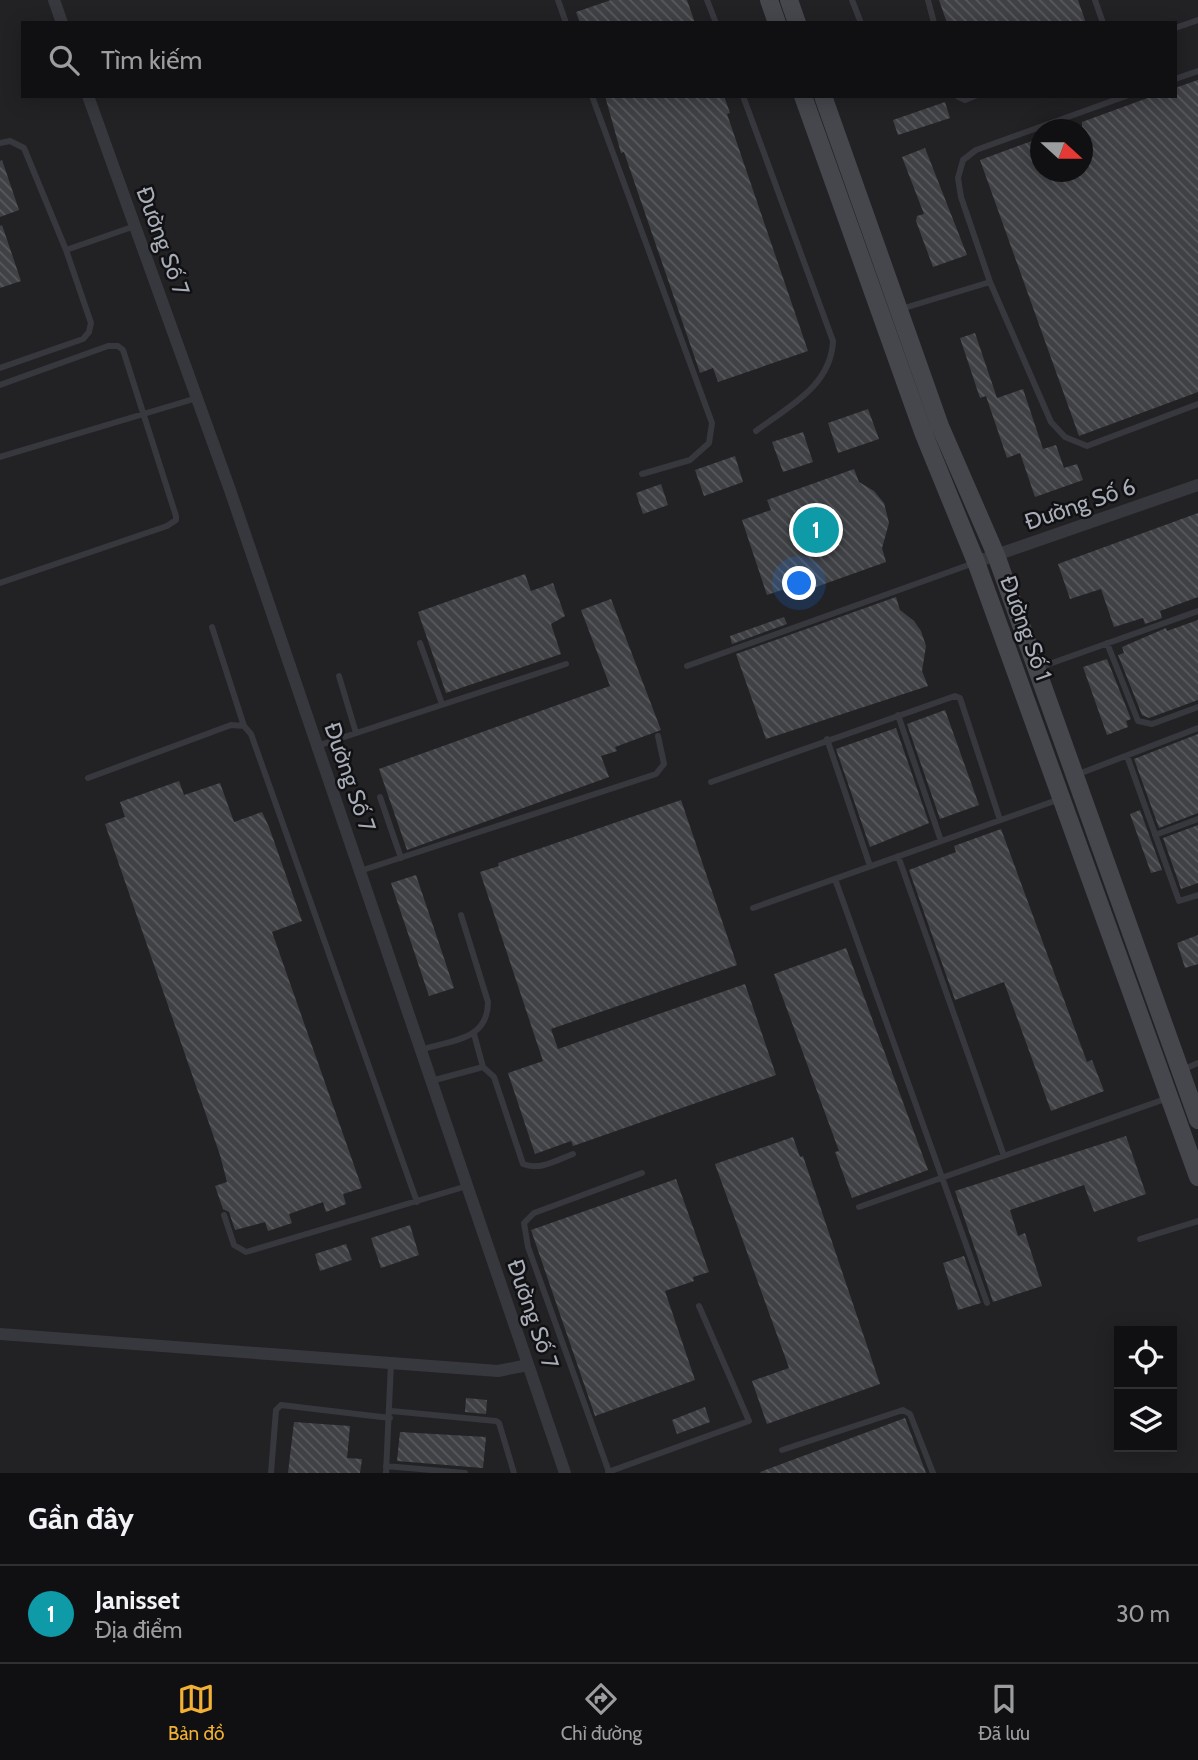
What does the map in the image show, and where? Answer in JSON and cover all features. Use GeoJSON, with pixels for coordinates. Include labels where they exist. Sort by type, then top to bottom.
{"type":"FeatureCollection","features":[{"type":"Feature","properties":{"kind":"street"},"geometry":{"type":"LineString","coordinates":[[54,0],[61,21]]}},
{"type":"Feature","properties":{"kind":"street"},"geometry":{"type":"LineString","coordinates":[[769,0],[776,21]]}},
{"type":"Feature","properties":{"kind":"street"},"geometry":{"type":"LineString","coordinates":[[789,0],[796,21]]}},
{"type":"Feature","properties":{"kind":"street","name":"Đường Số 7"},"geometry":{"type":"LineString","coordinates":[[89,98],[197,398],[565,1473]]}},
{"type":"Feature","properties":{"kind":"street","name":"Đường Số 1"},"geometry":{"type":"LineString","coordinates":[[804,98],[923,432],[976,562],[1198,1177]]}},
{"type":"Feature","properties":{"kind":"street","name":"Đường Số 1"},"geometry":{"type":"LineString","coordinates":[[824,98],[940,426],[996,555],[1180,1070],[1195,1100],[1198,1121]]}},
{"type":"Feature","properties":{"kind":"street","name":"Đường Số 6"},"geometry":{"type":"LineString","coordinates":[[976,562],[1198,485]]}},
{"type":"Feature","properties":{"kind":"street"},"geometry":{"type":"LineString","coordinates":[[0,1334],[498,1371],[528,1365]]}},
{"type":"Feature","properties":{"kind":"lane"},"geometry":{"type":"LineString","coordinates":[[558,0],[565,21]]}},
{"type":"Feature","properties":{"kind":"lane"},"geometry":{"type":"LineString","coordinates":[[707,0],[715,21]]}},
{"type":"Feature","properties":{"kind":"lane"},"geometry":{"type":"LineString","coordinates":[[852,0],[860,21]]}},
{"type":"Feature","properties":{"kind":"lane"},"geometry":{"type":"LineString","coordinates":[[928,0],[933,21]]}},
{"type":"Feature","properties":{"kind":"lane"},"geometry":{"type":"LineString","coordinates":[[1095,0],[1102,21]]}},
{"type":"Feature","properties":{"kind":"lane"},"geometry":{"type":"LineString","coordinates":[[1177,27],[1198,20]]}},
{"type":"Feature","properties":{"kind":"lane"},"geometry":{"type":"LineString","coordinates":[[1177,78],[1198,71]]}},
{"type":"Feature","properties":{"kind":"lane"},"geometry":{"type":"LineString","coordinates":[[593,98],[712,423],[709,443],[690,460],[642,474]]}},
{"type":"Feature","properties":{"kind":"lane"},"geometry":{"type":"LineString","coordinates":[[744,98],[834,341],[833,360],[822,381],[757,431]]}},
{"type":"Feature","properties":{"kind":"lane"},"geometry":{"type":"LineString","coordinates":[[1120,98],[976,150],[963,160],[958,178],[961,197],[990,282],[1051,422],[1065,437],[1087,446],[1198,404]]}},
{"type":"Feature","properties":{"kind":"lane"},"geometry":{"type":"LineString","coordinates":[[0,143],[10,141],[24,148],[66,250],[91,323],[89,332],[83,339],[0,368]]}},
{"type":"Feature","properties":{"kind":"lane"},"geometry":{"type":"LineString","coordinates":[[66,250],[135,226]]}},
{"type":"Feature","properties":{"kind":"lane"},"geometry":{"type":"LineString","coordinates":[[899,310],[990,282]]}},
{"type":"Feature","properties":{"kind":"lane"},"geometry":{"type":"LineString","coordinates":[[0,385],[108,346],[118,346],[123,350],[176,520],[0,583]]}},
{"type":"Feature","properties":{"kind":"lane"},"geometry":{"type":"LineString","coordinates":[[0,457],[197,398]]}},
{"type":"Feature","properties":{"kind":"lane"},"geometry":{"type":"LineString","coordinates":[[687,666],[976,562]]}},
{"type":"Feature","properties":{"kind":"lane"},"geometry":{"type":"LineString","coordinates":[[1036,668],[1198,611]]}},
{"type":"Feature","properties":{"kind":"lane"},"geometry":{"type":"LineString","coordinates":[[212,626],[244,726],[251,734],[417,1202]]}},
{"type":"Feature","properties":{"kind":"lane"},"geometry":{"type":"LineString","coordinates":[[420,643],[442,704]]}},
{"type":"Feature","properties":{"kind":"lane"},"geometry":{"type":"LineString","coordinates":[[1107,643],[1138,722],[1152,724],[1198,707]]}},
{"type":"Feature","properties":{"kind":"lane"},"geometry":{"type":"LineString","coordinates":[[317,746],[566,664]]}},
{"type":"Feature","properties":{"kind":"lane"},"geometry":{"type":"LineString","coordinates":[[339,676],[356,733]]}},
{"type":"Feature","properties":{"kind":"lane"},"geometry":{"type":"LineString","coordinates":[[711,782],[950,696],[960,698],[1000,820]]}},
{"type":"Feature","properties":{"kind":"lane"},"geometry":{"type":"LineString","coordinates":[[898,715],[941,841]]}},
{"type":"Feature","properties":{"kind":"lane"},"geometry":{"type":"LineString","coordinates":[[88,778],[231,725],[244,726]]}},
{"type":"Feature","properties":{"kind":"lane"},"geometry":{"type":"LineString","coordinates":[[1075,776],[1198,728]]}},
{"type":"Feature","properties":{"kind":"lane"},"geometry":{"type":"LineString","coordinates":[[360,872],[656,774],[664,764],[658,736]]}},
{"type":"Feature","properties":{"kind":"lane"},"geometry":{"type":"LineString","coordinates":[[827,739],[870,866]]}},
{"type":"Feature","properties":{"kind":"lane"},"geometry":{"type":"LineString","coordinates":[[1126,755],[1179,901],[1198,895]]}},
{"type":"Feature","properties":{"kind":"lane"},"geometry":{"type":"LineString","coordinates":[[380,797],[401,858]]}},
{"type":"Feature","properties":{"kind":"lane"},"geometry":{"type":"LineString","coordinates":[[753,908],[1062,798]]}},
{"type":"Feature","properties":{"kind":"lane"},"geometry":{"type":"LineString","coordinates":[[1155,835],[1198,819]]}},
{"type":"Feature","properties":{"kind":"lane"},"geometry":{"type":"LineString","coordinates":[[898,856],[1004,1156]]}},
{"type":"Feature","properties":{"kind":"lane"},"geometry":{"type":"LineString","coordinates":[[835,879],[987,1303]]}},
{"type":"Feature","properties":{"kind":"lane"},"geometry":{"type":"LineString","coordinates":[[420,1050],[474,1034],[485,1025],[488,1002],[461,915]]}},
{"type":"Feature","properties":{"kind":"lane"},"geometry":{"type":"LineString","coordinates":[[474,1034],[483,1067],[494,1077],[523,1164],[531,1167],[544,1166],[573,1154]]}},
{"type":"Feature","properties":{"kind":"lane"},"geometry":{"type":"LineString","coordinates":[[1180,1070],[1198,1063]]}},
{"type":"Feature","properties":{"kind":"lane"},"geometry":{"type":"LineString","coordinates":[[431,1081],[483,1067]]}},
{"type":"Feature","properties":{"kind":"lane"},"geometry":{"type":"LineString","coordinates":[[859,1207],[1169,1098]]}},
{"type":"Feature","properties":{"kind":"lane"},"geometry":{"type":"LineString","coordinates":[[642,1173],[534,1213],[524,1223],[528,1247],[608,1472],[749,1421],[699,1306]]}},
{"type":"Feature","properties":{"kind":"lane"},"geometry":{"type":"LineString","coordinates":[[224,1215],[233,1245],[246,1252],[467,1186]]}},
{"type":"Feature","properties":{"kind":"lane"},"geometry":{"type":"LineString","coordinates":[[1140,1239],[1198,1221]]}},
{"type":"Feature","properties":{"kind":"lane"},"geometry":{"type":"LineString","coordinates":[[391,1363],[386,1469],[465,1473]]}},
{"type":"Feature","properties":{"kind":"lane"},"geometry":{"type":"LineString","coordinates":[[271,1473],[276,1410],[281,1405],[496,1421],[499,1423],[514,1473]]}},
{"type":"Feature","properties":{"kind":"lane"},"geometry":{"type":"LineString","coordinates":[[782,1450],[903,1410],[910,1414],[933,1473]]}},
{"type":"Feature","properties":{"kind":"shaded area"},"geometry":{"type":"Polygon","coordinates":[[[0,0],[1198,0],[1198,1473],[0,1473],[0,0]]]}},
{"type":"Feature","properties":{"kind":"building"},"geometry":{"type":"Polygon","coordinates":[[[611,0],[687,0],[694,21],[579,21],[576,12],[611,0]]]}},
{"type":"Feature","properties":{"kind":"building"},"geometry":{"type":"Polygon","coordinates":[[[939,0],[1078,0],[1085,21],[946,21],[939,0]]]}},
{"type":"Feature","properties":{"kind":"building"},"geometry":{"type":"Polygon","coordinates":[[[1198,80],[1198,392],[1079,436],[980,160],[1030,142],[1030,182],[1093,182],[1093,119],[1090,119],[1148,98],[1177,98],[1177,87],[1198,80]]]}},
{"type":"Feature","properties":{"kind":"building"},"geometry":{"type":"Polygon","coordinates":[[[606,98],[725,98],[730,113],[727,114],[808,351],[718,382],[713,368],[700,373],[624,152],[621,153],[606,98]]]}},
{"type":"Feature","properties":{"kind":"building"},"geometry":{"type":"Polygon","coordinates":[[[945,102],[950,118],[898,135],[893,120],[945,102]]]}},
{"type":"Feature","properties":{"kind":"building"},"geometry":{"type":"Polygon","coordinates":[[[925,148],[967,255],[933,267],[916,221],[917,216],[924,214],[902,157],[925,148]]]}},
{"type":"Feature","properties":{"kind":"building"},"geometry":{"type":"Polygon","coordinates":[[[2,160],[19,210],[0,217],[0,161],[2,160]]]}},
{"type":"Feature","properties":{"kind":"building"},"geometry":{"type":"Polygon","coordinates":[[[2,225],[21,281],[0,288],[0,226],[2,225]]]}},
{"type":"Feature","properties":{"kind":"building"},"geometry":{"type":"Polygon","coordinates":[[[975,333],[997,398],[1023,389],[1043,449],[1056,445],[1064,468],[1077,464],[1083,480],[1035,497],[1020,453],[1007,458],[986,396],[980,398],[960,338],[975,333]]]}},
{"type":"Feature","properties":{"kind":"building"},"geometry":{"type":"Polygon","coordinates":[[[868,409],[879,439],[838,453],[828,423],[868,409]]]}},
{"type":"Feature","properties":{"kind":"building"},"geometry":{"type":"Polygon","coordinates":[[[803,432],[813,462],[783,472],[772,442],[803,432]]]}},
{"type":"Feature","properties":{"kind":"building"},"geometry":{"type":"Polygon","coordinates":[[[735,456],[743,482],[704,496],[695,470],[735,456]]]}},
{"type":"Feature","properties":{"kind":"building"},"geometry":{"type":"Polygon","coordinates":[[[854,469],[859,482],[874,491],[884,503],[889,523],[882,548],[886,562],[799,593],[796,585],[767,595],[742,520],[771,510],[767,500],[854,469]]]}},
{"type":"Feature","properties":{"kind":"building"},"geometry":{"type":"Polygon","coordinates":[[[661,484],[668,505],[643,514],[636,493],[661,484]]]}},
{"type":"Feature","properties":{"kind":"building"},"geometry":{"type":"Polygon","coordinates":[[[1198,513],[1198,597],[1160,611],[1162,618],[1145,624],[1143,618],[1114,627],[1101,589],[1070,599],[1058,564],[1198,513]]]}},
{"type":"Feature","properties":{"kind":"building"},"geometry":{"type":"Polygon","coordinates":[[[525,574],[531,591],[553,583],[565,616],[551,624],[561,654],[446,693],[418,612],[525,574]]]}},
{"type":"Feature","properties":{"kind":"building"},"geometry":{"type":"Polygon","coordinates":[[[896,597],[900,610],[914,621],[921,631],[926,646],[922,671],[928,686],[766,739],[736,654],[896,597]]]}},
{"type":"Feature","properties":{"kind":"building"},"geometry":{"type":"Polygon","coordinates":[[[611,599],[661,730],[615,747],[617,751],[601,756],[609,777],[407,850],[379,769],[610,686],[581,610],[611,599]]]}},
{"type":"Feature","properties":{"kind":"building"},"geometry":{"type":"Polygon","coordinates":[[[784,617],[787,624],[732,644],[730,636],[784,617]]]}},
{"type":"Feature","properties":{"kind":"building"},"geometry":{"type":"Polygon","coordinates":[[[1198,620],[1198,700],[1149,718],[1142,715],[1118,655],[1124,653],[1122,647],[1166,628],[1167,631],[1198,620]]]}},
{"type":"Feature","properties":{"kind":"building"},"geometry":{"type":"Polygon","coordinates":[[[1107,659],[1131,719],[1126,721],[1128,727],[1107,735],[1083,667],[1107,659]]]}},
{"type":"Feature","properties":{"kind":"building"},"geometry":{"type":"Polygon","coordinates":[[[945,710],[979,805],[940,819],[907,724],[945,710]]]}},
{"type":"Feature","properties":{"kind":"building"},"geometry":{"type":"Polygon","coordinates":[[[896,728],[929,823],[870,847],[836,749],[896,728]]]}},
{"type":"Feature","properties":{"kind":"building"},"geometry":{"type":"Polygon","coordinates":[[[1198,734],[1198,813],[1159,828],[1134,759],[1198,734]]]}},
{"type":"Feature","properties":{"kind":"building"},"geometry":{"type":"Polygon","coordinates":[[[179,781],[184,795],[220,783],[234,822],[262,812],[269,827],[302,921],[272,932],[362,1188],[343,1194],[346,1204],[326,1212],[323,1202],[289,1214],[292,1223],[268,1231],[265,1222],[235,1230],[229,1212],[223,1209],[215,1186],[227,1182],[220,1155],[105,824],[125,817],[120,802],[179,781]]]}},
{"type":"Feature","properties":{"kind":"building"},"geometry":{"type":"Polygon","coordinates":[[[681,800],[737,965],[551,1029],[558,1049],[745,984],[776,1075],[573,1146],[571,1141],[535,1154],[508,1073],[543,1061],[480,872],[499,866],[498,863],[681,800]]]}},
{"type":"Feature","properties":{"kind":"building"},"geometry":{"type":"Polygon","coordinates":[[[1140,810],[1162,870],[1151,873],[1130,814],[1140,810]]]}},
{"type":"Feature","properties":{"kind":"building"},"geometry":{"type":"Polygon","coordinates":[[[1198,825],[1198,883],[1181,889],[1163,838],[1198,825]]]}},
{"type":"Feature","properties":{"kind":"building"},"geometry":{"type":"Polygon","coordinates":[[[1001,829],[1087,1062],[1092,1060],[1104,1091],[1051,1111],[1004,982],[955,1000],[909,870],[956,852],[954,846],[1001,829]]]}},
{"type":"Feature","properties":{"kind":"building"},"geometry":{"type":"Polygon","coordinates":[[[416,875],[454,988],[429,996],[391,883],[416,875]]]}},
{"type":"Feature","properties":{"kind":"building"},"geometry":{"type":"Polygon","coordinates":[[[1198,935],[1198,964],[1185,968],[1177,943],[1198,935]]]}},
{"type":"Feature","properties":{"kind":"building"},"geometry":{"type":"Polygon","coordinates":[[[846,948],[928,1170],[852,1198],[835,1152],[839,1151],[774,974],[846,948]]]}},
{"type":"Feature","properties":{"kind":"building"},"geometry":{"type":"Polygon","coordinates":[[[1126,1136],[1146,1194],[1094,1212],[1084,1185],[1010,1210],[1018,1236],[1025,1233],[1042,1286],[993,1302],[955,1191],[1126,1136]]]}},
{"type":"Feature","properties":{"kind":"building"},"geometry":{"type":"Polygon","coordinates":[[[793,1137],[800,1157],[803,1156],[880,1384],[767,1424],[752,1381],[789,1368],[715,1164],[793,1137]]]}},
{"type":"Feature","properties":{"kind":"building"},"geometry":{"type":"Polygon","coordinates":[[[676,1179],[709,1272],[693,1277],[694,1281],[665,1291],[695,1380],[595,1416],[531,1230],[676,1179]]]}},
{"type":"Feature","properties":{"kind":"building"},"geometry":{"type":"Polygon","coordinates":[[[410,1225],[419,1255],[381,1268],[371,1238],[410,1225]]]}},
{"type":"Feature","properties":{"kind":"building"},"geometry":{"type":"Polygon","coordinates":[[[346,1244],[352,1260],[320,1271],[315,1254],[346,1244]]]}},
{"type":"Feature","properties":{"kind":"building"},"geometry":{"type":"Polygon","coordinates":[[[964,1256],[981,1303],[958,1310],[943,1263],[964,1256]]]}},
{"type":"Feature","properties":{"kind":"building"},"geometry":{"type":"Polygon","coordinates":[[[466,1398],[487,1400],[486,1414],[465,1412],[466,1398]]]}},
{"type":"Feature","properties":{"kind":"building"},"geometry":{"type":"Polygon","coordinates":[[[705,1407],[710,1422],[677,1434],[672,1420],[705,1407]]]}},
{"type":"Feature","properties":{"kind":"building"},"geometry":{"type":"Polygon","coordinates":[[[905,1418],[926,1473],[760,1472],[905,1418]]]}},
{"type":"Feature","properties":{"kind":"building"},"geometry":{"type":"Polygon","coordinates":[[[294,1422],[350,1426],[347,1458],[362,1459],[360,1473],[288,1473],[294,1422]]]}},
{"type":"Feature","properties":{"kind":"building"},"geometry":{"type":"Polygon","coordinates":[[[400,1432],[486,1437],[483,1468],[397,1461],[400,1432]]]}},
{"type":"Feature","properties":{"kind":"place","name":"Janisset"},"geometry":{"type":"Point","coordinates":[816,530]}}]}
